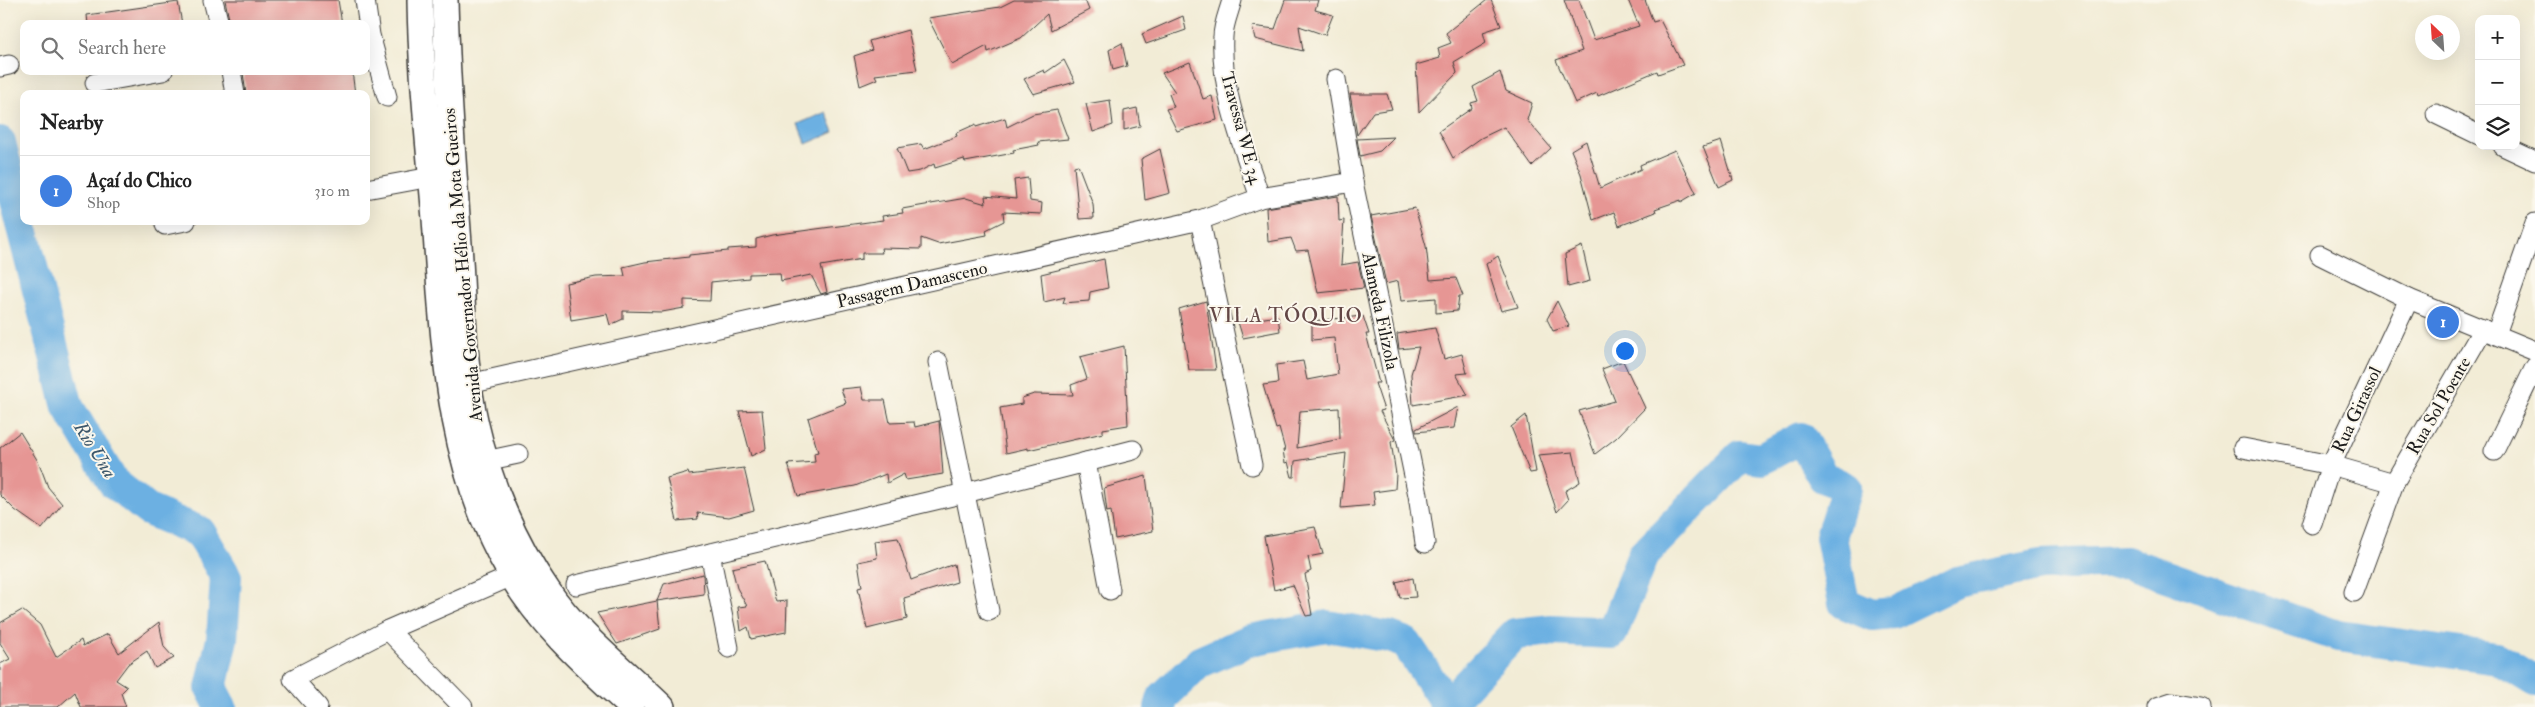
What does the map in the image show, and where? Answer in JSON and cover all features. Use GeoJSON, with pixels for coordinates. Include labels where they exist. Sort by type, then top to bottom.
{"type":"FeatureCollection","features":[{"type":"Feature","properties":{"kind":"main road","name":"Avenida Governador Hélio da Mota Gueiros"},"geometry":{"type":"LineString","coordinates":[[420,0],[431,178],[448,388],[462,456],[476,499],[512,576],[536,611],[559,638],[631,707]]}},
{"type":"Feature","properties":{"kind":"main road","name":"Avenida Governador Hélio da Mota Gueiros"},"geometry":{"type":"LineString","coordinates":[[445,0],[453,163],[470,384],[475,423],[485,461],[510,522],[548,591],[590,639],[662,707]]}},
{"type":"Feature","properties":{"kind":"street"},"geometry":{"type":"LineString","coordinates":[[213,0],[218,20]]}},
{"type":"Feature","properties":{"kind":"street"},"geometry":{"type":"LineString","coordinates":[[365,0],[367,20]]}},
{"type":"Feature","properties":{"kind":"street","name":"Travessa WE 34"},"geometry":{"type":"LineString","coordinates":[[1232,0],[1223,35],[1223,71],[1260,198]]}},
{"type":"Feature","properties":{"kind":"street"},"geometry":{"type":"LineString","coordinates":[[370,42],[387,97]]}},
{"type":"Feature","properties":{"kind":"street"},"geometry":{"type":"LineString","coordinates":[[95,83],[140,75]]}},
{"type":"Feature","properties":{"kind":"street"},"geometry":{"type":"LineString","coordinates":[[232,75],[234,90]]}},
{"type":"Feature","properties":{"kind":"street","name":"Alameda Filizola"},"geometry":{"type":"LineString","coordinates":[[1336,78],[1353,182],[1418,495],[1425,542]]}},
{"type":"Feature","properties":{"kind":"street"},"geometry":{"type":"LineString","coordinates":[[2436,114],[2475,132]]}},
{"type":"Feature","properties":{"kind":"street"},"geometry":{"type":"LineString","coordinates":[[2512,150],[2535,161]]}},
{"type":"Feature","properties":{"kind":"street"},"geometry":{"type":"LineString","coordinates":[[370,188],[431,178]]}},
{"type":"Feature","properties":{"kind":"street","name":"Passagem Damasceno"},"geometry":{"type":"LineString","coordinates":[[470,384],[1200,220],[1260,198],[1353,182]]}},
{"type":"Feature","properties":{"kind":"street"},"geometry":{"type":"LineString","coordinates":[[1200,220],[1252,465]]}},
{"type":"Feature","properties":{"kind":"street","name":"Rua Sol Poente"},"geometry":{"type":"LineString","coordinates":[[2354,592],[2394,483],[2490,332],[2535,223]]}},
{"type":"Feature","properties":{"kind":"street"},"geometry":{"type":"LineString","coordinates":[[2320,255],[2409,299],[2535,351]]}},
{"type":"Feature","properties":{"kind":"street","name":"Rua Girassol"},"geometry":{"type":"LineString","coordinates":[[2312,524],[2331,465],[2409,299]]}},
{"type":"Feature","properties":{"kind":"street"},"geometry":{"type":"LineString","coordinates":[[938,362],[989,611]]}},
{"type":"Feature","properties":{"kind":"street"},"geometry":{"type":"LineString","coordinates":[[2494,451],[2535,367]]}},
{"type":"Feature","properties":{"kind":"street"},"geometry":{"type":"LineString","coordinates":[[2243,448],[2331,465],[2394,483]]}},
{"type":"Feature","properties":{"kind":"street"},"geometry":{"type":"LineString","coordinates":[[576,585],[965,493],[1133,450]]}},
{"type":"Feature","properties":{"kind":"street"},"geometry":{"type":"LineString","coordinates":[[485,461],[518,454]]}},
{"type":"Feature","properties":{"kind":"street"},"geometry":{"type":"LineString","coordinates":[[1086,462],[1110,590]]}},
{"type":"Feature","properties":{"kind":"street"},"geometry":{"type":"LineString","coordinates":[[710,553],[729,648]]}},
{"type":"Feature","properties":{"kind":"street"},"geometry":{"type":"LineString","coordinates":[[318,707],[294,679],[388,630],[512,576]]}},
{"type":"Feature","properties":{"kind":"street"},"geometry":{"type":"LineString","coordinates":[[388,630],[463,707]]}},
{"type":"Feature","properties":{"kind":"street"},"geometry":{"type":"LineString","coordinates":[[2164,705],[2201,707]]}},
{"type":"Feature","properties":{"kind":"water"},"geometry":{"type":"Polygon","coordinates":[[[826,112],[834,132],[806,144],[798,124],[826,112]]]}},
{"type":"Feature","properties":{"kind":"building"},"geometry":{"type":"Polygon","coordinates":[[[225,0],[338,0],[341,20],[229,20],[225,0]]]}},
{"type":"Feature","properties":{"kind":"building"},"geometry":{"type":"Polygon","coordinates":[[[1014,0],[1085,0],[1089,10],[1051,30],[1047,14],[1021,38],[988,52],[987,46],[952,65],[928,18],[1000,7],[1014,0]]]}},
{"type":"Feature","properties":{"kind":"building"},"geometry":{"type":"Polygon","coordinates":[[[1285,0],[1318,0],[1315,10],[1333,15],[1325,35],[1299,26],[1303,51],[1255,39],[1252,26],[1275,29],[1285,0]]]}},
{"type":"Feature","properties":{"kind":"building"},"geometry":{"type":"Polygon","coordinates":[[[1487,0],[1491,0],[1501,26],[1483,32],[1486,43],[1454,62],[1457,73],[1419,112],[1416,65],[1440,58],[1438,48],[1451,43],[1446,33],[1487,0]]]}},
{"type":"Feature","properties":{"kind":"building"},"geometry":{"type":"Polygon","coordinates":[[[1564,0],[1579,0],[1594,40],[1639,26],[1628,0],[1645,0],[1653,22],[1660,20],[1683,65],[1658,74],[1657,71],[1598,96],[1597,93],[1575,103],[1556,60],[1582,51],[1564,0]]]}},
{"type":"Feature","properties":{"kind":"building"},"geometry":{"type":"Polygon","coordinates":[[[178,2],[181,20],[88,20],[87,15],[178,2]]]}},
{"type":"Feature","properties":{"kind":"building"},"geometry":{"type":"Polygon","coordinates":[[[1183,16],[1186,30],[1146,44],[1142,34],[1183,16]]]}},
{"type":"Feature","properties":{"kind":"building"},"geometry":{"type":"Polygon","coordinates":[[[908,30],[917,70],[875,75],[877,79],[860,86],[854,56],[872,50],[869,41],[908,30]]]}},
{"type":"Feature","properties":{"kind":"building"},"geometry":{"type":"Polygon","coordinates":[[[1122,43],[1127,66],[1113,70],[1109,50],[1122,43]]]}},
{"type":"Feature","properties":{"kind":"building"},"geometry":{"type":"Polygon","coordinates":[[[1064,60],[1075,82],[1033,94],[1024,79],[1044,70],[1045,73],[1064,60]]]}},
{"type":"Feature","properties":{"kind":"building"},"geometry":{"type":"Polygon","coordinates":[[[1190,62],[1203,99],[1212,96],[1217,120],[1177,131],[1166,109],[1174,107],[1169,94],[1175,92],[1162,73],[1190,62]]]}},
{"type":"Feature","properties":{"kind":"building"},"geometry":{"type":"Polygon","coordinates":[[[1500,72],[1506,91],[1532,103],[1527,120],[1551,148],[1532,166],[1504,127],[1481,138],[1453,158],[1439,131],[1472,108],[1471,103],[1478,101],[1473,87],[1500,72]]]}},
{"type":"Feature","properties":{"kind":"building"},"geometry":{"type":"Polygon","coordinates":[[[243,75],[353,75],[354,90],[245,90],[243,75]]]}},
{"type":"Feature","properties":{"kind":"building"},"geometry":{"type":"Polygon","coordinates":[[[1350,94],[1387,94],[1392,109],[1373,112],[1357,135],[1350,94]]]}},
{"type":"Feature","properties":{"kind":"building"},"geometry":{"type":"Polygon","coordinates":[[[1110,100],[1113,125],[1093,132],[1086,104],[1110,100]]]}},
{"type":"Feature","properties":{"kind":"building"},"geometry":{"type":"Polygon","coordinates":[[[1137,108],[1140,126],[1124,130],[1124,111],[1137,108]]]}},
{"type":"Feature","properties":{"kind":"building"},"geometry":{"type":"Polygon","coordinates":[[[1057,110],[1068,139],[1038,142],[1039,145],[1013,150],[1014,153],[965,162],[964,159],[935,168],[934,164],[920,171],[907,173],[897,148],[921,144],[924,149],[957,136],[956,133],[976,124],[976,127],[1005,118],[1007,127],[1033,114],[1057,110]]]}},
{"type":"Feature","properties":{"kind":"building"},"geometry":{"type":"Polygon","coordinates":[[[1394,137],[1380,151],[1360,156],[1357,139],[1394,137]]]}},
{"type":"Feature","properties":{"kind":"building"},"geometry":{"type":"Polygon","coordinates":[[[1586,141],[1600,188],[1641,169],[1640,165],[1675,150],[1696,193],[1681,202],[1681,200],[1655,209],[1656,212],[1619,226],[1614,212],[1593,220],[1581,174],[1571,150],[1586,141]]]}},
{"type":"Feature","properties":{"kind":"building"},"geometry":{"type":"Polygon","coordinates":[[[1721,141],[1733,180],[1719,187],[1703,147],[1721,141]]]}},
{"type":"Feature","properties":{"kind":"building"},"geometry":{"type":"Polygon","coordinates":[[[1160,149],[1170,193],[1145,200],[1141,159],[1160,149]]]}},
{"type":"Feature","properties":{"kind":"building"},"geometry":{"type":"Polygon","coordinates":[[[1078,165],[1093,204],[1094,218],[1079,219],[1074,166],[1078,165]]]}},
{"type":"Feature","properties":{"kind":"building"},"geometry":{"type":"Polygon","coordinates":[[[1028,178],[1030,201],[1042,203],[1041,214],[1003,212],[1004,221],[986,230],[987,235],[938,244],[921,238],[921,249],[881,248],[882,253],[862,253],[862,259],[821,266],[827,292],[821,294],[811,275],[781,281],[780,273],[749,274],[749,278],[711,282],[710,301],[684,300],[684,308],[662,312],[623,311],[623,319],[610,325],[607,314],[571,320],[566,283],[596,277],[625,276],[623,267],[645,262],[728,251],[728,249],[756,247],[756,239],[772,235],[883,220],[882,216],[903,213],[902,209],[966,198],[986,204],[985,196],[1016,199],[1014,180],[1028,178]]]}},
{"type":"Feature","properties":{"kind":"building"},"geometry":{"type":"Polygon","coordinates":[[[1338,196],[1339,221],[1344,220],[1341,265],[1358,262],[1364,288],[1318,293],[1308,250],[1296,251],[1291,238],[1268,242],[1266,208],[1338,196]]]}},
{"type":"Feature","properties":{"kind":"building"},"geometry":{"type":"Polygon","coordinates":[[[1415,208],[1426,246],[1430,280],[1456,278],[1463,296],[1459,296],[1457,311],[1436,313],[1436,298],[1401,301],[1398,281],[1386,284],[1371,216],[1415,208]]]}},
{"type":"Feature","properties":{"kind":"building"},"geometry":{"type":"Polygon","coordinates":[[[1582,246],[1590,281],[1568,287],[1565,254],[1582,246]]]}},
{"type":"Feature","properties":{"kind":"building"},"geometry":{"type":"Polygon","coordinates":[[[1498,256],[1518,307],[1501,311],[1486,264],[1498,256]]]}},
{"type":"Feature","properties":{"kind":"building"},"geometry":{"type":"Polygon","coordinates":[[[1104,259],[1108,288],[1090,292],[1089,301],[1063,303],[1065,297],[1044,302],[1041,274],[1104,259]]]}},
{"type":"Feature","properties":{"kind":"building"},"geometry":{"type":"Polygon","coordinates":[[[1206,301],[1216,370],[1189,370],[1179,309],[1206,301]]]}},
{"type":"Feature","properties":{"kind":"building"},"geometry":{"type":"Polygon","coordinates":[[[1557,301],[1569,326],[1553,331],[1547,319],[1557,301]]]}},
{"type":"Feature","properties":{"kind":"building"},"geometry":{"type":"Polygon","coordinates":[[[1278,316],[1280,331],[1243,338],[1238,322],[1278,316]]]}},
{"type":"Feature","properties":{"kind":"building"},"geometry":{"type":"Polygon","coordinates":[[[1363,316],[1369,334],[1366,334],[1379,383],[1375,383],[1384,410],[1380,411],[1395,440],[1391,442],[1396,474],[1395,489],[1373,492],[1375,505],[1341,508],[1346,453],[1295,461],[1294,477],[1292,477],[1288,462],[1285,463],[1283,450],[1285,450],[1279,428],[1276,429],[1263,385],[1278,383],[1276,365],[1303,361],[1307,380],[1338,374],[1334,338],[1312,340],[1312,321],[1363,316]],[[1339,408],[1300,411],[1297,448],[1340,439],[1339,408]]]}},
{"type":"Feature","properties":{"kind":"building"},"geometry":{"type":"Polygon","coordinates":[[[1435,328],[1444,359],[1462,354],[1467,373],[1456,374],[1468,395],[1413,405],[1411,374],[1419,347],[1399,349],[1397,334],[1435,328]]]}},
{"type":"Feature","properties":{"kind":"building"},"geometry":{"type":"Polygon","coordinates":[[[1124,346],[1128,425],[1103,429],[1103,433],[1028,450],[1028,448],[1006,453],[1000,408],[1022,404],[1022,398],[1034,394],[1073,395],[1071,385],[1087,379],[1080,357],[1124,346]]]}},
{"type":"Feature","properties":{"kind":"building"},"geometry":{"type":"Polygon","coordinates":[[[1623,361],[1645,408],[1616,438],[1595,454],[1579,411],[1615,401],[1602,369],[1623,361]]]}},
{"type":"Feature","properties":{"kind":"building"},"geometry":{"type":"Polygon","coordinates":[[[861,387],[864,400],[885,400],[890,423],[914,422],[915,427],[939,421],[943,474],[906,480],[904,474],[887,483],[886,474],[855,486],[798,496],[788,464],[815,462],[814,453],[818,452],[808,418],[846,403],[841,389],[861,387]]]}},
{"type":"Feature","properties":{"kind":"building"},"geometry":{"type":"Polygon","coordinates":[[[1458,407],[1454,428],[1416,432],[1416,429],[1458,407]]]}},
{"type":"Feature","properties":{"kind":"building"},"geometry":{"type":"Polygon","coordinates":[[[762,410],[766,449],[751,456],[739,411],[762,410]]]}},
{"type":"Feature","properties":{"kind":"building"},"geometry":{"type":"Polygon","coordinates":[[[1526,415],[1536,472],[1530,473],[1511,427],[1526,415]]]}},
{"type":"Feature","properties":{"kind":"building"},"geometry":{"type":"Polygon","coordinates":[[[20,432],[39,463],[48,487],[62,504],[42,529],[15,510],[0,495],[0,448],[20,432]]]}},
{"type":"Feature","properties":{"kind":"building"},"geometry":{"type":"Polygon","coordinates":[[[1573,452],[1580,482],[1565,491],[1568,500],[1557,512],[1538,455],[1573,452]]]}},
{"type":"Feature","properties":{"kind":"building"},"geometry":{"type":"Polygon","coordinates":[[[744,468],[754,510],[729,517],[697,513],[698,519],[677,521],[667,478],[688,472],[689,475],[744,468]]]}},
{"type":"Feature","properties":{"kind":"building"},"geometry":{"type":"Polygon","coordinates":[[[1146,476],[1153,531],[1115,539],[1111,511],[1107,512],[1104,488],[1146,476]]]}},
{"type":"Feature","properties":{"kind":"building"},"geometry":{"type":"Polygon","coordinates":[[[1315,527],[1323,554],[1308,557],[1311,571],[1305,574],[1312,615],[1306,616],[1293,585],[1274,590],[1264,536],[1315,527]]]}},
{"type":"Feature","properties":{"kind":"building"},"geometry":{"type":"Polygon","coordinates":[[[898,538],[911,580],[954,564],[957,582],[904,598],[907,619],[867,629],[858,588],[862,587],[858,562],[877,558],[875,541],[898,538]]]}},
{"type":"Feature","properties":{"kind":"building"},"geometry":{"type":"Polygon","coordinates":[[[765,561],[776,602],[787,601],[786,632],[751,639],[748,627],[741,631],[738,607],[747,606],[737,588],[732,568],[765,561]]]}},
{"type":"Feature","properties":{"kind":"building"},"geometry":{"type":"Polygon","coordinates":[[[703,574],[704,594],[657,601],[664,584],[703,574]]]}},
{"type":"Feature","properties":{"kind":"building"},"geometry":{"type":"Polygon","coordinates":[[[1413,578],[1416,597],[1400,598],[1396,582],[1413,578]]]}},
{"type":"Feature","properties":{"kind":"building"},"geometry":{"type":"Polygon","coordinates":[[[657,601],[660,629],[617,644],[597,613],[657,601]]]}},
{"type":"Feature","properties":{"kind":"building"},"geometry":{"type":"Polygon","coordinates":[[[22,610],[40,625],[56,657],[81,640],[83,646],[108,634],[119,653],[159,622],[164,647],[174,658],[155,668],[147,651],[128,664],[116,680],[127,687],[121,693],[126,707],[81,707],[75,692],[58,707],[0,707],[0,664],[10,659],[0,643],[0,623],[22,610]]]}},
{"type":"Feature","properties":{"kind":"waterway","name":"Rio Una"},"geometry":{"type":"LineString","coordinates":[[0,142],[20,220]]}},
{"type":"Feature","properties":{"kind":"waterway","name":"Rio Una"},"geometry":{"type":"LineString","coordinates":[[21,225],[68,407],[113,482],[148,510],[200,532],[226,577],[222,639],[211,688],[221,707]]}},
{"type":"Feature","properties":{"kind":"waterway"},"geometry":{"type":"LineString","coordinates":[[1160,707],[1163,697],[1200,662],[1250,640],[1327,626],[1390,637],[1406,643],[1447,705],[1515,634],[1552,630],[1612,633],[1643,555],[1740,456],[1761,459],[1801,438],[1823,477],[1846,488],[1831,537],[1844,603],[1872,615],[1894,613],[1957,582],[2040,565],[2126,562],[2338,636],[2497,658],[2535,681]]}},
{"type":"Feature","properties":{"kind":"place","name":"Açaí do Chico"},"geometry":{"type":"Point","coordinates":[2443,322]}},
{"type":"Feature","properties":{"kind":"district","name":"VILA TÓQUIO"},"geometry":{"type":"Point","coordinates":[1286,315]}}]}
